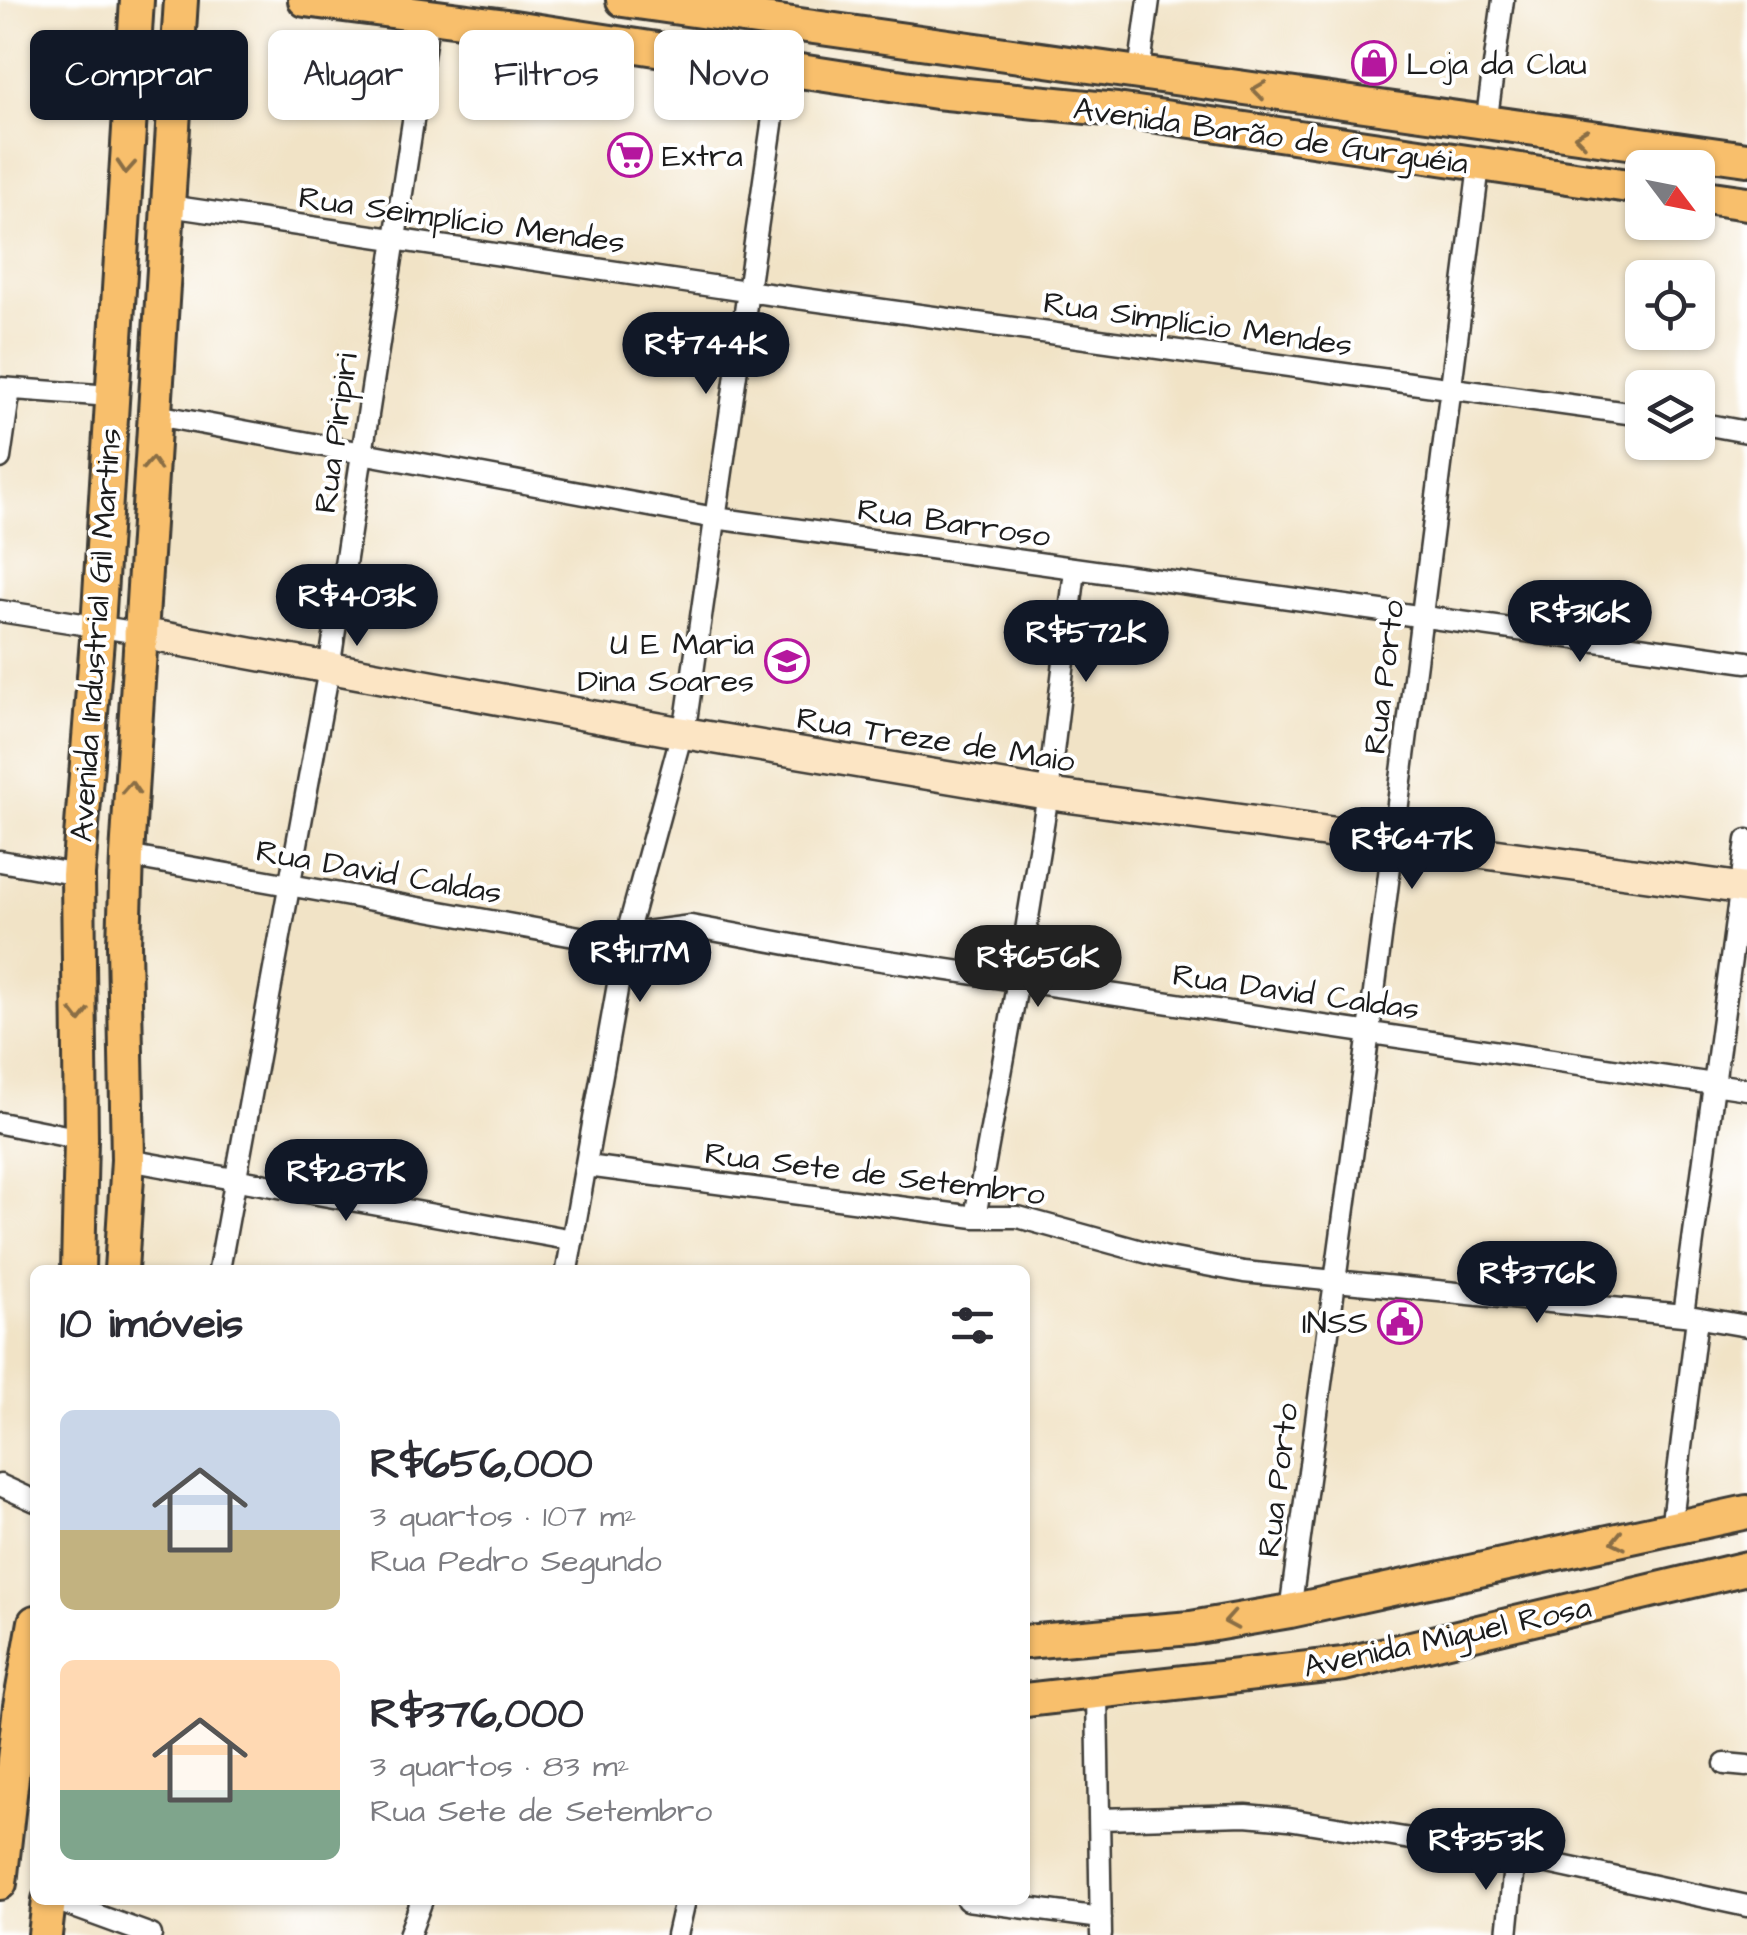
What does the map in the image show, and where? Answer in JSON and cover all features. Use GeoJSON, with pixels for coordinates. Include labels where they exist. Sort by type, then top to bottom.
{"type":"FeatureCollection","features":[{"type":"Feature","properties":{"kind":"main road","name":"Avenida Industrial Gil Martins"},"geometry":{"type":"LineString","coordinates":[[78,1265],[78,875],[98,626],[137,0]]}},
{"type":"Feature","properties":{"kind":"main road","name":"Avenida Industrial Gil Martins"},"geometry":{"type":"LineString","coordinates":[[121,1265],[128,1160],[126,856],[181,0]]}},
{"type":"Feature","properties":{"kind":"main road","name":"Avenida Barão de Gurguéia"},"geometry":{"type":"LineString","coordinates":[[305,0],[654,49]]}},
{"type":"Feature","properties":{"kind":"main road","name":"Avenida Barão de Gurguéia"},"geometry":{"type":"LineString","coordinates":[[623,0],[795,11],[1139,72],[1747,159]]}},
{"type":"Feature","properties":{"kind":"main road","name":"Avenida Barão de Gurguéia"},"geometry":{"type":"LineString","coordinates":[[804,73],[936,92],[1117,110],[1625,186]]}},
{"type":"Feature","properties":{"kind":"main road"},"geometry":{"type":"LineString","coordinates":[[1715,198],[1747,203]]}},
{"type":"Feature","properties":{"kind":"main road"},"geometry":{"type":"LineString","coordinates":[[80,945],[124,944]]}},
{"type":"Feature","properties":{"kind":"main road","name":"Avenida Miguel Rosa"},"geometry":{"type":"LineString","coordinates":[[1030,1642],[1191,1628],[1290,1611],[1747,1512]]}},
{"type":"Feature","properties":{"kind":"main road","name":"Avenida Miguel Rosa"},"geometry":{"type":"LineString","coordinates":[[1030,1700],[1344,1664],[1747,1568]]}},
{"type":"Feature","properties":{"kind":"main road"},"geometry":{"type":"LineString","coordinates":[[0,1883],[16,1763],[18,1705],[30,1646]]}},
{"type":"Feature","properties":{"kind":"main road"},"geometry":{"type":"LineString","coordinates":[[45,1935],[51,1905]]}},
{"type":"Feature","properties":{"kind":"street"},"geometry":{"type":"LineString","coordinates":[[1139,72],[1149,0]]}},
{"type":"Feature","properties":{"kind":"street"},"geometry":{"type":"LineString","coordinates":[[1486,124],[1503,0]]}},
{"type":"Feature","properties":{"kind":"street","name":"Rua Piripiri"},"geometry":{"type":"LineString","coordinates":[[220,1265],[329,669],[428,16]]}},
{"type":"Feature","properties":{"kind":"street"},"geometry":{"type":"LineString","coordinates":[[568,1265],[626,934],[684,733],[772,120]]}},
{"type":"Feature","properties":{"kind":"street","name":"Rua Porto"},"geometry":{"type":"LineString","coordinates":[[1290,1611],[1369,1032],[1479,166]]}},
{"type":"Feature","properties":{"kind":"street","name":"Rua Seimplício Mendes"},"geometry":{"type":"LineString","coordinates":[[169,206],[746,291]]}},
{"type":"Feature","properties":{"kind":"street","name":"Rua Simplício Mendes"},"geometry":{"type":"LineString","coordinates":[[746,291],[1625,413]]}},
{"type":"Feature","properties":{"kind":"street"},"geometry":{"type":"LineString","coordinates":[[0,452],[5,388],[111,396]]}},
{"type":"Feature","properties":{"kind":"street","name":"Rua Barroso"},"geometry":{"type":"LineString","coordinates":[[156,415],[715,518],[1747,662]]}},
{"type":"Feature","properties":{"kind":"street"},"geometry":{"type":"LineString","coordinates":[[1715,426],[1747,432]]}},
{"type":"Feature","properties":{"kind":"street"},"geometry":{"type":"LineString","coordinates":[[975,1217],[1048,794],[1075,570]]}},
{"type":"Feature","properties":{"kind":"street","name":"Rua Treze de Maio"},"geometry":{"type":"LineString","coordinates":[[0,611],[1048,794],[1744,889]]}},
{"type":"Feature","properties":{"kind":"street"},"geometry":{"type":"LineString","coordinates":[[1671,1529],[1713,1085],[1744,889],[1747,840]]}},
{"type":"Feature","properties":{"kind":"street","name":"Rua David Caldas"},"geometry":{"type":"LineString","coordinates":[[126,856],[591,939],[691,926],[841,954],[1747,1089]]}},
{"type":"Feature","properties":{"kind":"street"},"geometry":{"type":"LineString","coordinates":[[0,861],[78,875]]}},
{"type":"Feature","properties":{"kind":"street"},"geometry":{"type":"LineString","coordinates":[[0,1123],[81,1139]]}},
{"type":"Feature","properties":{"kind":"street"},"geometry":{"type":"LineString","coordinates":[[128,1160],[573,1240]]}},
{"type":"Feature","properties":{"kind":"street","name":"Rua Sete de Setembro"},"geometry":{"type":"LineString","coordinates":[[588,1166],[975,1217],[1018,1217],[1163,1257],[1244,1272],[1690,1316],[1747,1326]]}},
{"type":"Feature","properties":{"kind":"street"},"geometry":{"type":"LineString","coordinates":[[0,1485],[30,1499]]}},
{"type":"Feature","properties":{"kind":"street"},"geometry":{"type":"LineString","coordinates":[[994,1905],[1101,1926],[1097,1694]]}},
{"type":"Feature","properties":{"kind":"street"},"geometry":{"type":"LineString","coordinates":[[1724,1764],[1747,1766]]}},
{"type":"Feature","properties":{"kind":"street"},"geometry":{"type":"LineString","coordinates":[[1099,1819],[1246,1815],[1288,1819],[1515,1856],[1747,1906]]}},
{"type":"Feature","properties":{"kind":"street"},"geometry":{"type":"LineString","coordinates":[[1507,1935],[1515,1856]]}},
{"type":"Feature","properties":{"kind":"street"},"geometry":{"type":"LineString","coordinates":[[66,1905],[151,1935]]}},
{"type":"Feature","properties":{"kind":"street"},"geometry":{"type":"LineString","coordinates":[[409,1935],[420,1905]]}},
{"type":"Feature","properties":{"kind":"street"},"geometry":{"type":"LineString","coordinates":[[677,1935],[684,1905]]}},
{"type":"Feature","properties":{"kind":"place","name":"Loja da Clau"},"geometry":{"type":"Point","coordinates":[1374,63]}},
{"type":"Feature","properties":{"kind":"place","name":"Extra"},"geometry":{"type":"Point","coordinates":[630,155]}},
{"type":"Feature","properties":{"kind":"place","name":"U E Maria Dina Soares"},"geometry":{"type":"Point","coordinates":[787,661]}},
{"type":"Feature","properties":{"kind":"place","name":"INSS"},"geometry":{"type":"Point","coordinates":[1400,1322]}}]}
